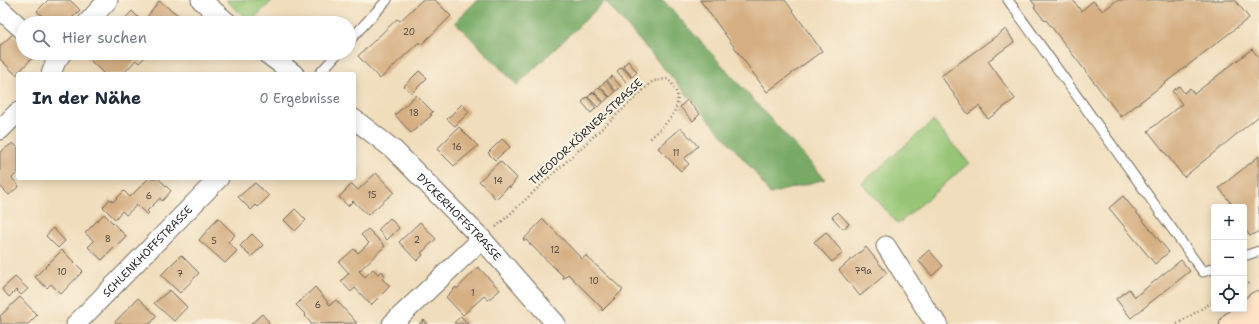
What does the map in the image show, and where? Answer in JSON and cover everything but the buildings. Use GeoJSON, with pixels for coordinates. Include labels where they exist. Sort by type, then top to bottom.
{"type":"FeatureCollection","features":[{"type":"Feature","properties":{"kind":"street"},"geometry":{"type":"LineString","coordinates":[[93,16],[108,0]]}},
{"type":"Feature","properties":{"kind":"street"},"geometry":{"type":"LineString","coordinates":[[201,0],[220,16]]}},
{"type":"Feature","properties":{"kind":"street"},"geometry":{"type":"LineString","coordinates":[[0,9],[16,24]]}},
{"type":"Feature","properties":{"kind":"street"},"geometry":{"type":"LineString","coordinates":[[275,60],[291,72]]}},
{"type":"Feature","properties":{"kind":"street"},"geometry":{"type":"LineString","coordinates":[[0,130],[16,114]]}},
{"type":"Feature","properties":{"kind":"street","name":"DYCKERHOFFSTRASSE"},"geometry":{"type":"LineString","coordinates":[[356,121],[394,150],[482,239],[556,324]]}},
{"type":"Feature","properties":{"kind":"street","name":"SCHLENKHOFFSTRASSE"},"geometry":{"type":"LineString","coordinates":[[76,324],[217,180]]}},
{"type":"Feature","properties":{"kind":"street"},"geometry":{"type":"LineString","coordinates":[[392,324],[482,239]]}},
{"type":"Feature","properties":{"kind":"street"},"geometry":{"type":"LineString","coordinates":[[886,246],[938,324]]}},
{"type":"Feature","properties":{"kind":"street"},"geometry":{"type":"LineString","coordinates":[[1231,324],[1259,302]]}},
{"type":"Feature","properties":{"kind":"street"},"geometry":{"type":"LineString","coordinates":[[1245,324],[1259,322]]}},
{"type":"Feature","properties":{"kind":"lane"},"geometry":{"type":"LineString","coordinates":[[356,34],[387,0]]}},
{"type":"Feature","properties":{"kind":"lane"},"geometry":{"type":"LineString","coordinates":[[1008,0],[1203,272],[1211,269]]}},
{"type":"Feature","properties":{"kind":"lane"},"geometry":{"type":"LineString","coordinates":[[321,72],[332,60]]}},
{"type":"Feature","properties":{"kind":"lane"},"geometry":{"type":"LineString","coordinates":[[1247,255],[1259,251]]}},
{"type":"Feature","properties":{"kind":"path","name":"THEODOR-KÖRNER-STRASSE"},"geometry":{"type":"LineString","coordinates":[[482,239],[654,82],[668,79],[676,87],[677,102],[674,115],[649,140]]}},
{"type":"Feature","properties":{"kind":"path"},"geometry":{"type":"LineString","coordinates":[[1177,324],[1211,303]]}},
{"type":"Feature","properties":{"kind":"green space"},"geometry":{"type":"Polygon","coordinates":[[[226,0],[273,0],[256,16],[243,16],[226,0]]]}},
{"type":"Feature","properties":{"kind":"green space"},"geometry":{"type":"Polygon","coordinates":[[[477,0],[663,0],[825,179],[770,194],[754,171],[605,1],[517,85],[455,22],[477,0]]]}},
{"type":"Feature","properties":{"kind":"green space"},"geometry":{"type":"Polygon","coordinates":[[[933,121],[969,163],[898,224],[862,183],[933,121]]]}}]}
